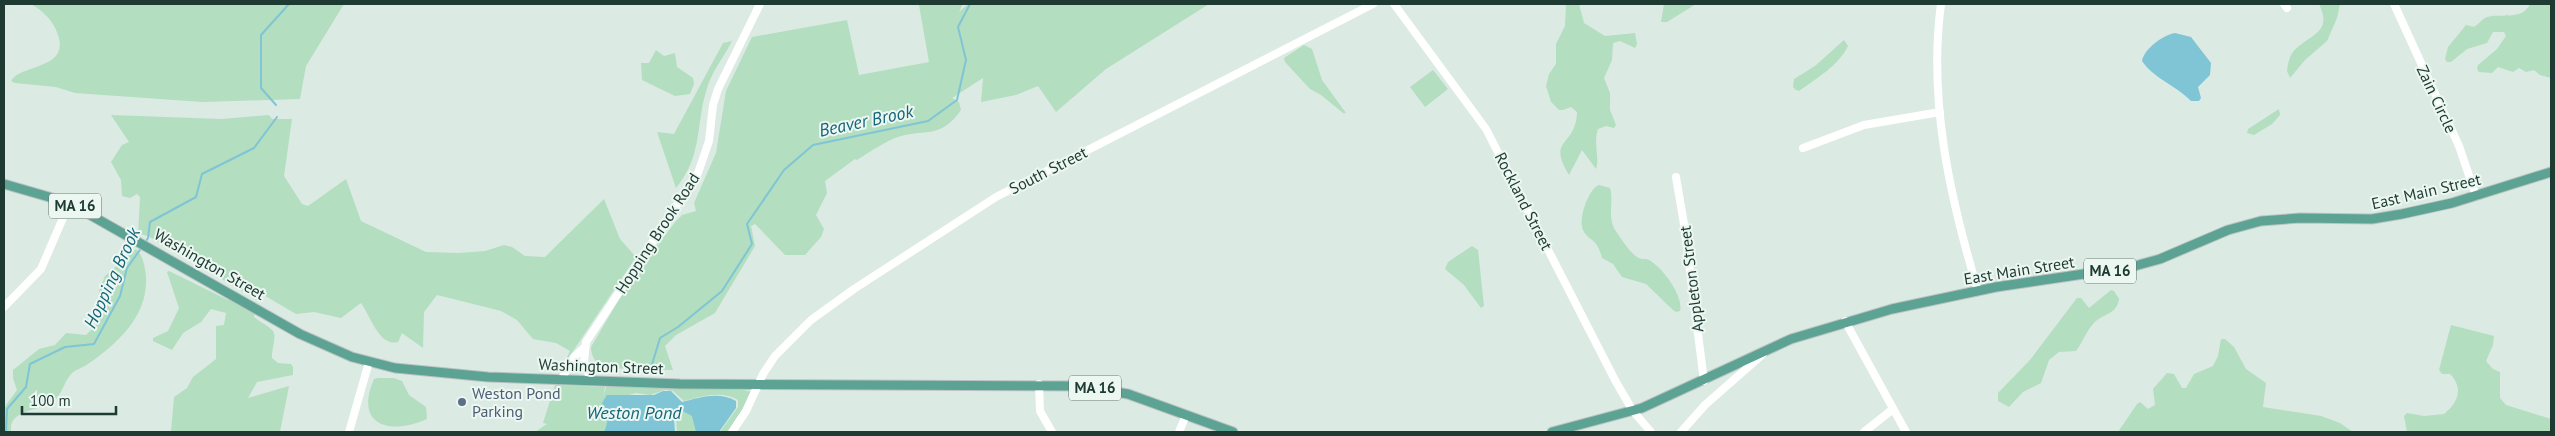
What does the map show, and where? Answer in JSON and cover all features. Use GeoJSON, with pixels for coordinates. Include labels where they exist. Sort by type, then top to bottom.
{"type":"FeatureCollection","features":[{"type":"Feature","properties":{"kind":"main road","name":"East Main Street"},"geometry":{"type":"LineString","coordinates":[[1634,411],[1674,395],[1803,334],[1910,304],[2146,263],[2227,230],[2261,221],[2300,218],[2372,219],[2476,196],[2551,172]]}},
{"type":"Feature","properties":{"kind":"main road","name":"Washington Street"},"geometry":{"type":"LineString","coordinates":[[4,184],[69,204],[145,245],[300,334],[333,350],[369,362],[424,373],[561,380],[759,385],[1039,384],[1078,386],[1109,390],[1233,432]]}},
{"type":"Feature","properties":{"kind":"main road","name":"MA 16"},"geometry":{"type":"LineString","coordinates":[[1552,432],[1634,411]]}},
{"type":"Feature","properties":{"kind":"street","name":"Hopping Brook Road"},"geometry":{"type":"LineString","coordinates":[[561,380],[574,356],[585,347],[601,318],[698,173],[709,141],[715,97],[728,65],[760,4]]}},
{"type":"Feature","properties":{"kind":"street","name":"South Street"},"geometry":{"type":"LineString","coordinates":[[732,432],[759,385],[768,365],[816,316],[854,289],[978,208],[1011,189],[1373,4]]}},
{"type":"Feature","properties":{"kind":"street","name":"Rockland Street"},"geometry":{"type":"LineString","coordinates":[[1394,4],[1484,124],[1616,382],[1634,411],[1651,432]]}},
{"type":"Feature","properties":{"kind":"street"},"geometry":{"type":"LineString","coordinates":[[1941,4],[1937,50],[1940,112],[1958,220],[1978,291]]}},
{"type":"Feature","properties":{"kind":"street","name":"Zain Circle"},"geometry":{"type":"LineString","coordinates":[[2394,4],[2459,146],[2476,196]]}},
{"type":"Feature","properties":{"kind":"street"},"geometry":{"type":"LineString","coordinates":[[1804,148],[1864,125],[1940,112]]}},
{"type":"Feature","properties":{"kind":"street","name":"Appleton Street"},"geometry":{"type":"LineString","coordinates":[[1676,177],[1684,224],[1704,381]]}},
{"type":"Feature","properties":{"kind":"street"},"geometry":{"type":"LineString","coordinates":[[4,306],[42,268],[69,204]]}},
{"type":"Feature","properties":{"kind":"street"},"geometry":{"type":"LineString","coordinates":[[1845,321],[1906,432]]}},
{"type":"Feature","properties":{"kind":"street"},"geometry":{"type":"LineString","coordinates":[[585,347],[584,364],[591,381]]}},
{"type":"Feature","properties":{"kind":"street"},"geometry":{"type":"LineString","coordinates":[[1682,432],[1706,405],[1771,348]]}},
{"type":"Feature","properties":{"kind":"street"},"geometry":{"type":"LineString","coordinates":[[349,432],[369,362]]}},
{"type":"Feature","properties":{"kind":"street"},"geometry":{"type":"LineString","coordinates":[[1039,384],[1040,411],[1052,432]]}},
{"type":"Feature","properties":{"kind":"street"},"geometry":{"type":"LineString","coordinates":[[1864,432],[1893,408]]}},
{"type":"Feature","properties":{"kind":"street"},"geometry":{"type":"LineString","coordinates":[[1179,432],[1186,415]]}},
{"type":"Feature","properties":{"kind":"green space"},"geometry":{"type":"Polygon","coordinates":[[[31,4],[344,4],[306,66],[300,99],[202,102],[75,93],[56,87],[11,81],[16,76],[51,60],[57,55],[60,46],[58,35],[51,21],[44,13],[31,4]]]}},
{"type":"Feature","properties":{"kind":"green space"},"geometry":{"type":"Polygon","coordinates":[[[963,4],[959,12],[968,4],[1209,4],[1106,69],[1056,112],[1038,86],[1016,95],[981,102],[983,78],[952,98],[959,102],[961,110],[946,126],[894,139],[857,160],[855,159],[825,181],[827,193],[816,215],[824,229],[821,237],[805,255],[785,255],[755,224],[751,226],[755,246],[715,313],[676,335],[665,346],[673,370],[607,368],[598,363],[593,358],[591,347],[631,279],[676,221],[682,215],[696,211],[694,203],[716,153],[726,91],[752,37],[847,20],[859,75],[929,62],[919,5],[963,4]]]}},
{"type":"Feature","properties":{"kind":"green space"},"geometry":{"type":"Polygon","coordinates":[[[1566,4],[1579,4],[1584,23],[1605,36],[1635,33],[1637,44],[1635,48],[1620,41],[1613,43],[1612,60],[1604,78],[1610,93],[1610,110],[1616,125],[1614,128],[1606,126],[1598,129],[1596,169],[1582,150],[1569,175],[1560,154],[1561,148],[1572,132],[1577,112],[1571,107],[1559,110],[1551,102],[1546,86],[1549,74],[1556,64],[1556,44],[1565,26],[1566,4]]]}},
{"type":"Feature","properties":{"kind":"green space"},"geometry":{"type":"Polygon","coordinates":[[[1664,4],[1696,4],[1667,22],[1661,22],[1664,4]]]}},
{"type":"Feature","properties":{"kind":"green space"},"geometry":{"type":"Polygon","coordinates":[[[2319,4],[2340,4],[2337,18],[2327,41],[2305,60],[2290,78],[2287,71],[2292,54],[2321,28],[2323,14],[2319,4]]]}},
{"type":"Feature","properties":{"kind":"green space"},"geometry":{"type":"Polygon","coordinates":[[[2530,4],[2551,4],[2551,78],[2540,75],[2534,70],[2526,72],[2519,68],[2513,72],[2498,67],[2492,73],[2479,72],[2477,69],[2478,65],[2497,49],[2506,36],[2504,32],[2493,32],[2487,43],[2467,49],[2451,62],[2447,62],[2445,59],[2448,47],[2466,25],[2474,27],[2487,17],[2517,15],[2522,13],[2530,4]]]}},
{"type":"Feature","properties":{"kind":"green space"},"geometry":{"type":"Polygon","coordinates":[[[1844,40],[1848,46],[1833,65],[1799,91],[1793,87],[1794,79],[1815,66],[1844,40]]]}},
{"type":"Feature","properties":{"kind":"green space"},"geometry":{"type":"Polygon","coordinates":[[[732,41],[708,85],[701,112],[698,138],[691,163],[676,188],[657,132],[674,134],[723,43],[732,41]]]}},
{"type":"Feature","properties":{"kind":"green space"},"geometry":{"type":"Polygon","coordinates":[[[1304,45],[1312,49],[1322,80],[1346,113],[1343,113],[1321,95],[1310,89],[1285,62],[1284,58],[1304,45]]]}},
{"type":"Feature","properties":{"kind":"green space"},"geometry":{"type":"Polygon","coordinates":[[[656,50],[664,56],[675,53],[677,67],[693,78],[694,84],[690,94],[675,96],[642,80],[641,63],[649,63],[656,50]]]}},
{"type":"Feature","properties":{"kind":"green space"},"geometry":{"type":"Polygon","coordinates":[[[1433,70],[1448,89],[1425,107],[1410,87],[1433,70]]]}},
{"type":"Feature","properties":{"kind":"green space"},"geometry":{"type":"Polygon","coordinates":[[[2279,109],[2280,115],[2272,124],[2254,135],[2247,133],[2248,129],[2279,109]]]}},
{"type":"Feature","properties":{"kind":"green space"},"geometry":{"type":"Polygon","coordinates":[[[111,115],[222,119],[269,115],[272,119],[292,119],[284,176],[302,204],[308,206],[346,179],[361,221],[426,252],[459,253],[485,251],[504,245],[512,247],[525,256],[545,257],[604,199],[620,239],[636,257],[563,366],[570,351],[556,343],[533,339],[517,320],[501,311],[437,295],[424,312],[423,348],[402,333],[398,342],[391,342],[385,340],[380,335],[361,303],[341,318],[314,312],[296,314],[255,290],[251,296],[148,236],[140,234],[138,236],[140,197],[137,194],[130,198],[122,196],[121,180],[111,162],[122,145],[129,142],[111,115]]]}},
{"type":"Feature","properties":{"kind":"green space"},"geometry":{"type":"Polygon","coordinates":[[[1599,185],[1610,188],[1611,220],[1615,230],[1634,255],[1649,260],[1666,275],[1679,298],[1680,311],[1676,312],[1673,310],[1646,284],[1622,277],[1613,264],[1602,258],[1598,246],[1585,234],[1582,219],[1585,205],[1591,192],[1599,185]]]}},
{"type":"Feature","properties":{"kind":"green space"},"geometry":{"type":"Polygon","coordinates":[[[1472,246],[1478,250],[1484,306],[1481,308],[1464,285],[1445,269],[1448,262],[1472,246]]]}},
{"type":"Feature","properties":{"kind":"green space"},"geometry":{"type":"Polygon","coordinates":[[[136,249],[144,265],[146,277],[145,291],[142,304],[129,327],[120,338],[99,356],[75,370],[67,379],[56,399],[21,414],[15,418],[11,432],[4,432],[4,408],[17,390],[13,378],[13,370],[39,349],[55,345],[66,333],[86,335],[98,323],[101,316],[99,291],[105,276],[136,249]]]}},
{"type":"Feature","properties":{"kind":"green space"},"geometry":{"type":"Polygon","coordinates":[[[169,271],[228,300],[230,295],[255,310],[254,317],[274,332],[272,358],[278,363],[291,364],[293,375],[257,382],[248,398],[289,386],[280,432],[171,432],[174,397],[187,388],[193,377],[216,359],[216,326],[224,325],[226,313],[211,309],[201,322],[183,333],[172,350],[153,341],[153,338],[168,331],[179,308],[167,272],[169,271]]]}},
{"type":"Feature","properties":{"kind":"green space"},"geometry":{"type":"Polygon","coordinates":[[[2111,290],[2114,291],[2119,299],[2116,308],[2094,323],[2076,351],[2059,352],[2049,360],[2041,383],[2023,392],[2009,407],[1998,401],[1998,393],[2030,360],[2077,298],[2081,298],[2089,308],[2111,290]]]}},
{"type":"Feature","properties":{"kind":"green space"},"geometry":{"type":"Polygon","coordinates":[[[2451,325],[2494,336],[2493,345],[2486,361],[2493,369],[2500,372],[2500,398],[2506,405],[2551,419],[2551,432],[2407,432],[2404,416],[2407,413],[2424,416],[2444,414],[2456,400],[2458,390],[2454,379],[2450,374],[2442,374],[2439,370],[2451,325]]]}},
{"type":"Feature","properties":{"kind":"green space"},"geometry":{"type":"Polygon","coordinates":[[[2221,339],[2225,339],[2234,347],[2246,369],[2266,383],[2263,407],[2321,416],[2340,423],[2353,432],[2118,432],[2137,404],[2140,402],[2148,409],[2155,405],[2153,389],[2167,373],[2174,374],[2182,388],[2186,388],[2194,374],[2213,366],[2218,356],[2221,339]]]}},
{"type":"Feature","properties":{"kind":"green space"},"geometry":{"type":"Polygon","coordinates":[[[394,378],[402,381],[409,395],[426,407],[427,419],[400,426],[388,426],[379,423],[372,416],[368,407],[369,395],[374,379],[394,378]]]}},
{"type":"Feature","properties":{"kind":"green space"},"geometry":{"type":"Polygon","coordinates":[[[555,385],[605,387],[603,396],[607,385],[744,390],[752,392],[752,395],[728,432],[720,432],[738,407],[738,400],[725,395],[718,395],[684,401],[673,391],[665,390],[650,395],[636,393],[622,397],[609,410],[610,418],[606,432],[535,432],[547,424],[543,423],[555,385]]]}},
{"type":"Feature","properties":{"kind":"green space"},"geometry":{"type":"Polygon","coordinates":[[[683,409],[694,416],[698,432],[677,432],[676,418],[683,409]]]}},
{"type":"Feature","properties":{"kind":"water"},"geometry":{"type":"Polygon","coordinates":[[[2175,33],[2191,37],[2211,63],[2210,75],[2198,87],[2201,98],[2199,101],[2191,101],[2152,72],[2142,61],[2146,52],[2155,43],[2175,33]]]}},
{"type":"Feature","properties":{"kind":"water","name":"Weston Pond"},"geometry":{"type":"Polygon","coordinates":[[[663,391],[671,391],[682,402],[702,397],[723,396],[736,401],[736,408],[719,432],[696,432],[692,416],[681,410],[674,418],[675,432],[604,432],[607,417],[602,403],[607,395],[654,395],[663,391]]]}},
{"type":"Feature","properties":{"kind":"waterway","name":"Hopping Brook"},"geometry":{"type":"LineString","coordinates":[[276,105],[261,88],[261,35],[289,4]]}},
{"type":"Feature","properties":{"kind":"waterway","name":"Beaver Brook"},"geometry":{"type":"LineString","coordinates":[[650,371],[660,338],[678,327],[722,291],[752,244],[747,224],[784,170],[813,145],[928,121],[957,100],[966,60],[958,27],[970,4]]}},
{"type":"Feature","properties":{"kind":"waterway","name":"Hopping Brook"},"geometry":{"type":"LineString","coordinates":[[145,243],[148,238],[150,222],[196,197],[202,174],[254,148],[277,117]]}},
{"type":"Feature","properties":{"kind":"waterway","name":"Hopping Brook"},"geometry":{"type":"LineString","coordinates":[[6,432],[7,409],[26,387],[30,364],[65,347],[94,344],[120,296],[127,268],[142,247]]}},
{"type":"Feature","properties":{"kind":"place","name":"Weston Pond Parking"},"geometry":{"type":"Point","coordinates":[462,402]}}]}
